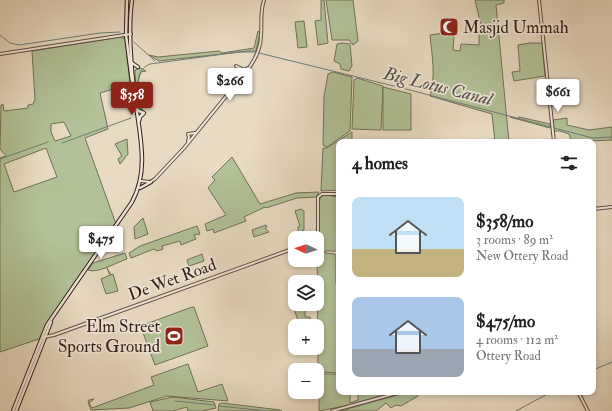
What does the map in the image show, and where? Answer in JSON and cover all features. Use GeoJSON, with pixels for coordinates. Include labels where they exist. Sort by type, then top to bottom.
{"type":"FeatureCollection","features":[{"type":"Feature","properties":{"kind":"main road"},"geometry":{"type":"LineString","coordinates":[[13,411],[43,336],[59,307],[132,202],[141,181],[143,159],[126,35],[128,0]]}},
{"type":"Feature","properties":{"kind":"main road"},"geometry":{"type":"LineString","coordinates":[[132,0],[131,34],[134,94]]}},
{"type":"Feature","properties":{"kind":"main road"},"geometry":{"type":"LineString","coordinates":[[132,62],[138,67]]}},
{"type":"Feature","properties":{"kind":"main road"},"geometry":{"type":"LineString","coordinates":[[136,105],[139,111],[144,113],[139,118],[139,129]]}},
{"type":"Feature","properties":{"kind":"main road"},"geometry":{"type":"LineString","coordinates":[[138,190],[142,185],[151,182]]}},
{"type":"Feature","properties":{"kind":"main road"},"geometry":{"type":"LineString","coordinates":[[16,411],[43,336]]}},
{"type":"Feature","properties":{"kind":"street"},"geometry":{"type":"LineString","coordinates":[[141,181],[151,182],[187,144],[249,68],[257,52],[261,38],[261,11],[264,0]]}},
{"type":"Feature","properties":{"kind":"street"},"geometry":{"type":"LineString","coordinates":[[538,0],[554,139]]}},
{"type":"Feature","properties":{"kind":"street"},"geometry":{"type":"LineString","coordinates":[[0,54],[131,34]]}},
{"type":"Feature","properties":{"kind":"street"},"geometry":{"type":"LineString","coordinates":[[236,66],[244,70],[249,68]]}},
{"type":"Feature","properties":{"kind":"street"},"geometry":{"type":"LineString","coordinates":[[187,144],[189,137],[188,134],[197,132]]}},
{"type":"Feature","properties":{"kind":"street"},"geometry":{"type":"LineString","coordinates":[[318,231],[319,196],[324,194],[336,194]]}},
{"type":"Feature","properties":{"kind":"street"},"geometry":{"type":"LineString","coordinates":[[596,209],[612,208]]}},
{"type":"Feature","properties":{"kind":"street","name":"De Wet Road"},"geometry":{"type":"LineString","coordinates":[[43,336],[58,334],[288,251]]}},
{"type":"Feature","properties":{"kind":"street"},"geometry":{"type":"LineString","coordinates":[[332,411],[390,395]]}},
{"type":"Feature","properties":{"kind":"street"},"geometry":{"type":"LineString","coordinates":[[580,395],[588,411]]}},
{"type":"Feature","properties":{"kind":"green space"},"geometry":{"type":"Polygon","coordinates":[[[321,0],[324,0],[328,43],[318,45],[315,21],[321,20],[321,0]]]}},
{"type":"Feature","properties":{"kind":"green space"},"geometry":{"type":"Polygon","coordinates":[[[326,0],[353,0],[358,41],[353,45],[349,40],[332,40],[326,0]]]}},
{"type":"Feature","properties":{"kind":"green space"},"geometry":{"type":"Polygon","coordinates":[[[475,0],[504,0],[504,3],[496,5],[509,139],[495,139],[492,114],[430,96],[433,73],[430,35],[451,32],[454,36],[453,50],[460,51],[461,44],[479,45],[479,33],[482,29],[475,0]]]}},
{"type":"Feature","properties":{"kind":"green space"},"geometry":{"type":"Polygon","coordinates":[[[304,21],[307,47],[298,48],[295,22],[304,21]]]}},
{"type":"Feature","properties":{"kind":"green space"},"geometry":{"type":"Polygon","coordinates":[[[258,31],[260,33],[256,51],[159,61],[149,55],[158,57],[219,51],[222,53],[254,48],[258,31]]]}},
{"type":"Feature","properties":{"kind":"green space"},"geometry":{"type":"Polygon","coordinates":[[[121,37],[125,39],[130,84],[100,93],[108,129],[85,138],[116,224],[51,317],[39,339],[0,352],[0,158],[6,156],[0,149],[1,105],[3,104],[4,111],[28,108],[28,105],[33,104],[35,99],[32,51],[121,37]],[[64,122],[51,124],[51,132],[55,141],[71,136],[64,122]],[[46,148],[4,164],[14,192],[57,177],[46,148]]]}},
{"type":"Feature","properties":{"kind":"green space"},"geometry":{"type":"Polygon","coordinates":[[[542,43],[545,76],[514,81],[512,72],[520,71],[518,45],[542,43]]]}},
{"type":"Feature","properties":{"kind":"green space"},"geometry":{"type":"Polygon","coordinates":[[[337,44],[350,44],[352,66],[349,71],[341,69],[340,64],[334,61],[337,44]]]}},
{"type":"Feature","properties":{"kind":"green space"},"geometry":{"type":"Polygon","coordinates":[[[140,68],[146,71],[141,72],[138,84],[141,107],[143,111],[138,107],[135,74],[135,70],[140,68]]]}},
{"type":"Feature","properties":{"kind":"green space"},"geometry":{"type":"Polygon","coordinates":[[[333,72],[352,77],[350,131],[338,139],[336,139],[336,141],[327,147],[323,145],[324,97],[328,74],[333,72]]]}},
{"type":"Feature","properties":{"kind":"green space"},"geometry":{"type":"Polygon","coordinates":[[[357,78],[383,86],[381,130],[352,129],[354,80],[357,78]]]}},
{"type":"Feature","properties":{"kind":"green space"},"geometry":{"type":"Polygon","coordinates":[[[383,87],[411,94],[411,130],[383,130],[383,87]]]}},
{"type":"Feature","properties":{"kind":"green space"},"geometry":{"type":"Polygon","coordinates":[[[510,117],[518,119],[519,117],[550,124],[550,128],[510,117]]]}},
{"type":"Feature","properties":{"kind":"green space"},"geometry":{"type":"Polygon","coordinates":[[[567,118],[567,125],[589,130],[612,127],[612,140],[571,139],[569,134],[554,131],[553,120],[567,118]]]}},
{"type":"Feature","properties":{"kind":"green space"},"geometry":{"type":"Polygon","coordinates":[[[352,132],[352,139],[341,139],[352,132]]]}},
{"type":"Feature","properties":{"kind":"green space"},"geometry":{"type":"Polygon","coordinates":[[[127,139],[128,154],[120,164],[118,159],[122,156],[115,144],[127,139]]]}},
{"type":"Feature","properties":{"kind":"green space"},"geometry":{"type":"Polygon","coordinates":[[[336,142],[336,190],[321,191],[323,148],[327,148],[336,142]]]}},
{"type":"Feature","properties":{"kind":"green space"},"geometry":{"type":"Polygon","coordinates":[[[232,157],[260,204],[296,193],[319,192],[316,197],[297,198],[266,208],[265,207],[244,217],[246,221],[214,233],[213,229],[207,231],[205,224],[226,215],[208,188],[215,180],[212,177],[232,157]]]}},
{"type":"Feature","properties":{"kind":"green space"},"geometry":{"type":"Polygon","coordinates":[[[325,195],[336,197],[336,251],[325,251],[325,253],[335,254],[336,256],[336,373],[324,372],[324,363],[318,363],[318,355],[324,355],[324,319],[318,319],[318,311],[324,311],[324,275],[317,275],[317,267],[324,267],[324,231],[318,231],[318,210],[322,196],[325,195]]]}},
{"type":"Feature","properties":{"kind":"green space"},"geometry":{"type":"Polygon","coordinates":[[[301,209],[304,211],[304,230],[302,231],[298,231],[298,227],[300,226],[295,211],[301,209]]]}},
{"type":"Feature","properties":{"kind":"green space"},"geometry":{"type":"Polygon","coordinates":[[[143,218],[148,234],[135,239],[134,227],[143,218]]]}},
{"type":"Feature","properties":{"kind":"green space"},"geometry":{"type":"Polygon","coordinates":[[[266,225],[267,227],[265,228],[269,232],[254,237],[252,230],[266,225]]]}},
{"type":"Feature","properties":{"kind":"green space"},"geometry":{"type":"Polygon","coordinates":[[[197,226],[200,234],[194,235],[196,239],[181,245],[180,241],[162,246],[163,249],[157,251],[154,249],[131,258],[129,253],[140,246],[197,226]]]}},
{"type":"Feature","properties":{"kind":"green space"},"geometry":{"type":"Polygon","coordinates":[[[125,253],[127,259],[102,269],[92,271],[88,270],[93,263],[125,253]]]}},
{"type":"Feature","properties":{"kind":"green space"},"geometry":{"type":"Polygon","coordinates":[[[202,254],[204,261],[189,266],[187,260],[202,254]]]}},
{"type":"Feature","properties":{"kind":"green space"},"geometry":{"type":"Polygon","coordinates":[[[107,268],[111,275],[113,274],[118,291],[106,294],[101,279],[110,275],[107,268]]]}},
{"type":"Feature","properties":{"kind":"green space","name":"Elm Street Sports Ground"},"geometry":{"type":"Polygon","coordinates":[[[194,307],[208,346],[155,365],[142,330],[144,328],[143,325],[194,307]]]}},
{"type":"Feature","properties":{"kind":"green space"},"geometry":{"type":"Polygon","coordinates":[[[295,311],[305,311],[305,317],[310,317],[310,319],[298,319],[295,311]]]}},
{"type":"Feature","properties":{"kind":"green space"},"geometry":{"type":"Polygon","coordinates":[[[188,364],[198,392],[222,384],[228,401],[167,396],[129,408],[91,410],[88,402],[89,400],[94,399],[89,403],[92,408],[154,385],[151,377],[188,364]]]}},
{"type":"Feature","properties":{"kind":"green space"},"geometry":{"type":"Polygon","coordinates":[[[324,374],[336,374],[336,395],[350,395],[350,403],[358,400],[358,395],[384,395],[349,405],[319,411],[319,399],[324,399],[324,374]]]}},
{"type":"Feature","properties":{"kind":"green space"},"geometry":{"type":"Polygon","coordinates":[[[397,395],[418,396],[401,406],[396,405],[391,408],[386,403],[376,411],[340,411],[397,395]]]}},
{"type":"Feature","properties":{"kind":"green space"},"geometry":{"type":"Polygon","coordinates":[[[173,397],[214,402],[216,408],[202,411],[188,411],[187,407],[173,411],[153,411],[150,402],[173,397]]]}},
{"type":"Feature","properties":{"kind":"green space"},"geometry":{"type":"Polygon","coordinates":[[[222,403],[282,411],[218,411],[219,404],[222,403]]]}},
{"type":"Feature","properties":{"kind":"waterway"},"geometry":{"type":"LineString","coordinates":[[0,35],[10,43],[19,45],[100,33],[120,32]]}},
{"type":"Feature","properties":{"kind":"waterway"},"geometry":{"type":"LineString","coordinates":[[134,42],[155,61]]}},
{"type":"Feature","properties":{"kind":"waterway","name":"Big Lotus Canal"},"geometry":{"type":"LineString","coordinates":[[139,104],[139,76],[144,67],[150,64],[239,52],[255,52]]}},
{"type":"Feature","properties":{"kind":"waterway","name":"Big Lotus Canal"},"geometry":{"type":"LineString","coordinates":[[259,53],[406,89],[551,127]]}},
{"type":"Feature","properties":{"kind":"waterway"},"geometry":{"type":"LineString","coordinates":[[62,143],[131,118]]}},
{"type":"Feature","properties":{"kind":"waterway","name":"Big Lotus Canal"},"geometry":{"type":"LineString","coordinates":[[554,128],[593,138],[612,137]]}},
{"type":"Feature","properties":{"kind":"waterway"},"geometry":{"type":"LineString","coordinates":[[0,159],[48,142]]}},
{"type":"Feature","properties":{"kind":"waterway"},"geometry":{"type":"LineString","coordinates":[[596,369],[612,362]]}},
{"type":"Feature","properties":{"kind":"waterway"},"geometry":{"type":"LineString","coordinates":[[516,411],[545,395]]}},
{"type":"Feature","properties":{"kind":"waterway"},"geometry":{"type":"LineString","coordinates":[[175,401],[215,405]]}},
{"type":"Feature","properties":{"kind":"waterway"},"geometry":{"type":"LineString","coordinates":[[219,406],[267,411]]}},
{"type":"Feature","properties":{"kind":"place","name":"Masjid Ummah"},"geometry":{"type":"Point","coordinates":[449,27]}},
{"type":"Feature","properties":{"kind":"place","name":"Elm Street Sports Ground"},"geometry":{"type":"Point","coordinates":[174,336]}}]}
